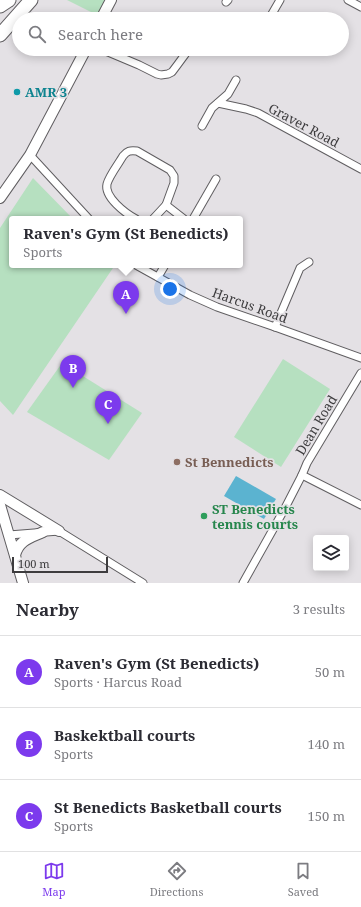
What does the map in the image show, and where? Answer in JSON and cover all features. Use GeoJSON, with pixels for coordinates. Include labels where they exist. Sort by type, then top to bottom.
{"type":"FeatureCollection","features":[{"type":"Feature","properties":{"kind":"highway"},"geometry":{"type":"LineString","coordinates":[[0,6],[9,0]]}},
{"type":"Feature","properties":{"kind":"highway"},"geometry":{"type":"LineString","coordinates":[[20,12],[31,0]]}},
{"type":"Feature","properties":{"kind":"highway"},"geometry":{"type":"LineString","coordinates":[[0,35],[12,21]]}},
{"type":"Feature","properties":{"kind":"main road"},"geometry":{"type":"LineString","coordinates":[[105,12],[111,0]]}},
{"type":"Feature","properties":{"kind":"main road"},"geometry":{"type":"LineString","coordinates":[[0,198],[30,155],[82,56]]}},
{"type":"Feature","properties":{"kind":"main road"},"geometry":{"type":"LineString","coordinates":[[0,495],[59,531]]}},
{"type":"Feature","properties":{"kind":"main road"},"geometry":{"type":"LineString","coordinates":[[0,505],[5,535],[15,555],[22,583]]}},
{"type":"Feature","properties":{"kind":"main road"},"geometry":{"type":"LineString","coordinates":[[15,555],[16,549],[22,542],[43,532]]}},
{"type":"Feature","properties":{"kind":"street"},"geometry":{"type":"LineString","coordinates":[[273,12],[280,0]]}},
{"type":"Feature","properties":{"kind":"street"},"geometry":{"type":"LineString","coordinates":[[348,0],[361,7]]}},
{"type":"Feature","properties":{"kind":"street"},"geometry":{"type":"LineString","coordinates":[[118,56],[161,75],[172,72],[184,56]]}},
{"type":"Feature","properties":{"kind":"street"},"geometry":{"type":"LineString","coordinates":[[202,126],[212,108],[228,94],[236,80]]}},
{"type":"Feature","properties":{"kind":"street","name":"Graver Road"},"geometry":{"type":"LineString","coordinates":[[218,103],[246,109],[258,114],[361,169]]}},
{"type":"Feature","properties":{"kind":"street"},"geometry":{"type":"LineString","coordinates":[[131,216],[119,207],[110,196],[106,187],[108,180],[126,152],[129,151],[136,151],[170,170],[174,176],[174,183],[166,205],[156,216]]}},
{"type":"Feature","properties":{"kind":"street"},"geometry":{"type":"LineString","coordinates":[[30,155],[86,216]]}},
{"type":"Feature","properties":{"kind":"street"},"geometry":{"type":"LineString","coordinates":[[195,216],[216,179]]}},
{"type":"Feature","properties":{"kind":"street"},"geometry":{"type":"LineString","coordinates":[[166,205],[180,216]]}},
{"type":"Feature","properties":{"kind":"street"},"geometry":{"type":"LineString","coordinates":[[275,327],[300,268],[309,262]]}},
{"type":"Feature","properties":{"kind":"street","name":"Harcus Road"},"geometry":{"type":"LineString","coordinates":[[142,268],[190,295],[210,304],[361,358]]}},
{"type":"Feature","properties":{"kind":"street"},"geometry":{"type":"LineString","coordinates":[[158,277],[163,268]]}},
{"type":"Feature","properties":{"kind":"street","name":"Dean Road"},"geometry":{"type":"LineString","coordinates":[[361,373],[307,463],[302,474],[361,505]]}},
{"type":"Feature","properties":{"kind":"street"},"geometry":{"type":"LineString","coordinates":[[243,583],[285,508],[302,474]]}},
{"type":"Feature","properties":{"kind":"street"},"geometry":{"type":"LineString","coordinates":[[5,535],[59,531],[143,583]]}},
{"type":"Feature","properties":{"kind":"green space"},"geometry":{"type":"Polygon","coordinates":[[[67,0],[112,0],[106,12],[91,12],[67,0]]]}},
{"type":"Feature","properties":{"kind":"green space"},"geometry":{"type":"Polygon","coordinates":[[[33,178],[70,216],[9,216],[9,268],[113,268],[13,415],[0,401],[0,228],[33,178]]]}},
{"type":"Feature","properties":{"kind":"green space"},"geometry":{"type":"Polygon","coordinates":[[[283,359],[330,389],[281,467],[234,437],[283,359]]]}},
{"type":"Feature","properties":{"kind":"green space"},"geometry":{"type":"Polygon","coordinates":[[[62,363],[142,413],[109,460],[27,412],[62,363]]]}},
{"type":"Feature","properties":{"kind":"water"},"geometry":{"type":"Polygon","coordinates":[[[236,476],[276,499],[264,519],[224,496],[236,476]]]}},
{"type":"Feature","properties":{"kind":"place","name":"AMR 3"},"geometry":{"type":"Point","coordinates":[17,92]}},
{"type":"Feature","properties":{"kind":"place","name":"Raven's Gym (St Benedicts)"},"geometry":{"type":"Point","coordinates":[126,314]}},
{"type":"Feature","properties":{"kind":"place","name":"Baskektball courts"},"geometry":{"type":"Point","coordinates":[73,388]}},
{"type":"Feature","properties":{"kind":"place","name":"St Benedicts Basketball courts"},"geometry":{"type":"Point","coordinates":[108,424]}},
{"type":"Feature","properties":{"kind":"place","name":"St Bennedicts"},"geometry":{"type":"Point","coordinates":[177,462]}},
{"type":"Feature","properties":{"kind":"place","name":"ST Benedicts tennis courts"},"geometry":{"type":"Point","coordinates":[204,516]}}]}
